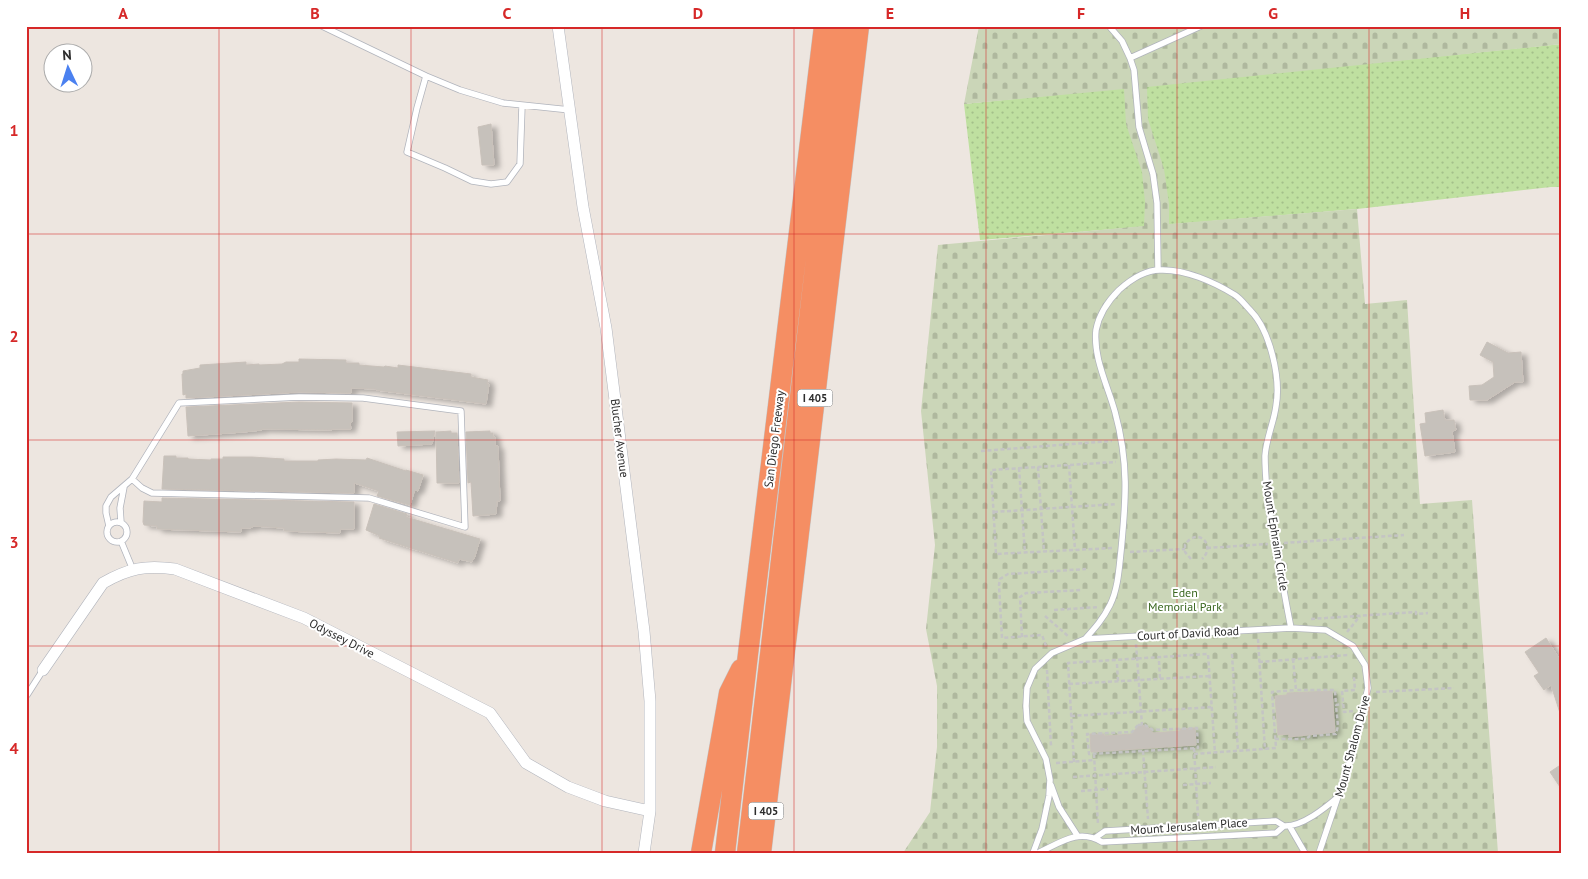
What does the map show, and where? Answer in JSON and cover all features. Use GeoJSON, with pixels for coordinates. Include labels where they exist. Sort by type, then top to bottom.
{"type":"FeatureCollection","features":[{"type":"Feature","properties":{"kind":"highway","name":"San Diego Freeway"},"geometry":{"type":"LineString","coordinates":[[725,853],[824,26]]}},
{"type":"Feature","properties":{"kind":"highway"},"geometry":{"type":"LineString","coordinates":[[747,853],[843,26]]}},
{"type":"Feature","properties":{"kind":"highway","name":"I 405"},"geometry":{"type":"LineString","coordinates":[[761,853],[860,26]]}},
{"type":"Feature","properties":{"kind":"highway"},"geometry":{"type":"LineString","coordinates":[[701,853],[729,694],[748,654]]}},
{"type":"Feature","properties":{"kind":"street","name":"Blucher Avenue"},"geometry":{"type":"LineString","coordinates":[[558,26],[583,207],[606,328],[644,631],[650,702],[650,811],[644,853]]}},
{"type":"Feature","properties":{"kind":"street","name":"Odyssey Drive"},"geometry":{"type":"LineString","coordinates":[[43,670],[103,583],[118,574],[133,570],[155,566],[175,569],[304,618],[490,713],[526,763],[568,787],[605,801],[650,811]]}},
{"type":"Feature","properties":{"kind":"lane"},"geometry":{"type":"LineString","coordinates":[[322,26],[426,76],[469,93],[503,103],[570,110]]}},
{"type":"Feature","properties":{"kind":"lane"},"geometry":{"type":"LineString","coordinates":[[1109,26],[1122,41],[1130,58],[1136,87],[1139,127],[1154,174],[1157,203],[1158,270]]}},
{"type":"Feature","properties":{"kind":"lane"},"geometry":{"type":"LineString","coordinates":[[1130,58],[1201,26]]}},
{"type":"Feature","properties":{"kind":"lane"},"geometry":{"type":"LineString","coordinates":[[426,76],[407,152],[472,181],[491,184],[507,182],[520,164],[522,106]]}},
{"type":"Feature","properties":{"kind":"lane","name":"Mount Ephraim Circle"},"geometry":{"type":"LineString","coordinates":[[1085,639],[1100,623],[1109,607],[1118,578],[1125,503],[1125,461],[1115,411],[1096,347],[1096,331],[1100,316],[1109,300],[1124,285],[1140,275],[1158,270],[1180,272],[1210,282],[1237,296],[1253,313],[1266,334],[1277,382],[1277,403],[1265,454],[1267,496],[1291,628]]}},
{"type":"Feature","properties":{"kind":"lane"},"geometry":{"type":"LineString","coordinates":[[109,526],[114,522],[121,522],[128,530],[126,537],[121,541],[115,542],[110,538],[107,532],[109,526],[106,506],[111,497],[132,479],[179,403],[299,397],[363,398],[461,411],[465,527],[369,498],[152,493],[142,488],[132,479]]}},
{"type":"Feature","properties":{"kind":"lane"},"geometry":{"type":"LineString","coordinates":[[121,522],[120,508],[124,487]]}},
{"type":"Feature","properties":{"kind":"lane"},"geometry":{"type":"LineString","coordinates":[[121,541],[133,570]]}},
{"type":"Feature","properties":{"kind":"lane","name":"Court of David Road"},"geometry":{"type":"LineString","coordinates":[[1085,639],[1291,628]]}},
{"type":"Feature","properties":{"kind":"lane","name":"Mount Shalom Drive"},"geometry":{"type":"LineString","coordinates":[[1291,628],[1326,630],[1353,646],[1365,664],[1368,688],[1352,755],[1319,853]]}},
{"type":"Feature","properties":{"kind":"lane"},"geometry":{"type":"LineString","coordinates":[[1038,853],[1077,835],[1059,807],[1050,780],[1047,763],[1027,721],[1027,688],[1035,669],[1046,658],[1052,653],[1085,639]]}},
{"type":"Feature","properties":{"kind":"lane"},"geometry":{"type":"LineString","coordinates":[[26,695],[43,670]]}},
{"type":"Feature","properties":{"kind":"lane"},"geometry":{"type":"LineString","coordinates":[[1033,853],[1042,829],[1049,796],[1050,780]]}},
{"type":"Feature","properties":{"kind":"lane","name":"Mount Jerusalem Place"},"geometry":{"type":"LineString","coordinates":[[1077,835],[1097,837],[1102,842],[1276,833],[1287,826],[1321,812],[1339,795]]}},
{"type":"Feature","properties":{"kind":"lane","name":"Mount Jerusalem Place"},"geometry":{"type":"LineString","coordinates":[[1097,837],[1105,831],[1276,821],[1287,826]]}},
{"type":"Feature","properties":{"kind":"lane"},"geometry":{"type":"LineString","coordinates":[[1287,826],[1304,853]]}},
{"type":"Feature","properties":{"kind":"path"},"geometry":{"type":"LineString","coordinates":[[981,450],[1121,441]]}},
{"type":"Feature","properties":{"kind":"path"},"geometry":{"type":"LineString","coordinates":[[1125,461],[991,470],[996,554],[1075,550],[1185,549]]}},
{"type":"Feature","properties":{"kind":"path"},"geometry":{"type":"LineString","coordinates":[[1069,465],[1075,550]]}},
{"type":"Feature","properties":{"kind":"path"},"geometry":{"type":"LineString","coordinates":[[1038,467],[1044,552]]}},
{"type":"Feature","properties":{"kind":"path"},"geometry":{"type":"LineString","coordinates":[[1019,468],[1024,553]]}},
{"type":"Feature","properties":{"kind":"path"},"geometry":{"type":"LineString","coordinates":[[994,512],[1125,503]]}},
{"type":"Feature","properties":{"kind":"path"},"geometry":{"type":"LineString","coordinates":[[1207,548],[1404,535]]}},
{"type":"Feature","properties":{"kind":"path"},"geometry":{"type":"LineString","coordinates":[[1191,559],[1186,555],[1185,545],[1187,541],[1196,536],[1204,540],[1207,548],[1207,552],[1202,559]]}},
{"type":"Feature","properties":{"kind":"path"},"geometry":{"type":"LineString","coordinates":[[1052,653],[1044,644],[1042,635],[1002,638],[1000,579],[1008,574],[1086,569]]}},
{"type":"Feature","properties":{"kind":"path"},"geometry":{"type":"LineString","coordinates":[[1022,637],[1020,598],[1026,593],[1082,590]]}},
{"type":"Feature","properties":{"kind":"path"},"geometry":{"type":"LineString","coordinates":[[1054,610],[1109,607]]}},
{"type":"Feature","properties":{"kind":"path"},"geometry":{"type":"LineString","coordinates":[[1290,620],[1416,612],[1416,614],[1428,613]]}},
{"type":"Feature","properties":{"kind":"path"},"geometry":{"type":"LineString","coordinates":[[1045,616],[1076,643]]}},
{"type":"Feature","properties":{"kind":"path"},"geometry":{"type":"LineString","coordinates":[[1341,639],[1360,616]]}},
{"type":"Feature","properties":{"kind":"path"},"geometry":{"type":"LineString","coordinates":[[1258,630],[1265,750]]}},
{"type":"Feature","properties":{"kind":"path"},"geometry":{"type":"LineString","coordinates":[[1136,636],[1142,725]]}},
{"type":"Feature","properties":{"kind":"path"},"geometry":{"type":"LineString","coordinates":[[1259,662],[1357,653]]}},
{"type":"Feature","properties":{"kind":"path"},"geometry":{"type":"LineString","coordinates":[[1074,762],[1068,663],[1208,654],[1215,753]]}},
{"type":"Feature","properties":{"kind":"path"},"geometry":{"type":"LineString","coordinates":[[1232,654],[1238,751]]}},
{"type":"Feature","properties":{"kind":"path"},"geometry":{"type":"LineString","coordinates":[[1040,747],[1051,746],[1046,658]]}},
{"type":"Feature","properties":{"kind":"path"},"geometry":{"type":"LineString","coordinates":[[1293,659],[1296,690]]}},
{"type":"Feature","properties":{"kind":"path"},"geometry":{"type":"LineString","coordinates":[[1159,661],[1160,679]]}},
{"type":"Feature","properties":{"kind":"path"},"geometry":{"type":"LineString","coordinates":[[1117,664],[1118,681]]}},
{"type":"Feature","properties":{"kind":"path"},"geometry":{"type":"LineString","coordinates":[[1069,684],[1210,676]]}},
{"type":"Feature","properties":{"kind":"path"},"geometry":{"type":"LineString","coordinates":[[1354,677],[1355,690],[1342,691],[1344,712],[1363,710]]}},
{"type":"Feature","properties":{"kind":"path"},"geometry":{"type":"LineString","coordinates":[[1367,692],[1454,688]]}},
{"type":"Feature","properties":{"kind":"path"},"geometry":{"type":"LineString","coordinates":[[1194,754],[1276,748],[1275,739],[1272,692],[1335,690],[1338,726],[1336,734],[1310,736],[1306,739],[1275,739]]}},
{"type":"Feature","properties":{"kind":"path"},"geometry":{"type":"LineString","coordinates":[[1336,705],[1343,704]]}},
{"type":"Feature","properties":{"kind":"path"},"geometry":{"type":"LineString","coordinates":[[1071,716],[1212,707]]}},
{"type":"Feature","properties":{"kind":"path"},"geometry":{"type":"LineString","coordinates":[[1138,725],[1142,725],[1153,730],[1197,728],[1198,748],[1089,754],[1087,734],[1132,732],[1138,725]]}},
{"type":"Feature","properties":{"kind":"path"},"geometry":{"type":"LineString","coordinates":[[1194,748],[1198,826]]}},
{"type":"Feature","properties":{"kind":"path"},"geometry":{"type":"LineString","coordinates":[[1144,751],[1148,829]]}},
{"type":"Feature","properties":{"kind":"path"},"geometry":{"type":"LineString","coordinates":[[1094,754],[1097,837]]}},
{"type":"Feature","properties":{"kind":"path"},"geometry":{"type":"LineString","coordinates":[[1047,763],[1094,760]]}},
{"type":"Feature","properties":{"kind":"path"},"geometry":{"type":"LineString","coordinates":[[1073,777],[1216,767]]}},
{"type":"Feature","properties":{"kind":"path"},"geometry":{"type":"LineString","coordinates":[[1183,785],[1211,783]]}},
{"type":"Feature","properties":{"kind":"path"},"geometry":{"type":"LineString","coordinates":[[1080,791],[1108,789]]}},
{"type":"Feature","properties":{"kind":"green space","name":"Eden Memorial Park"},"geometry":{"type":"Polygon","coordinates":[[[979,26],[1562,26],[1562,44],[1147,87],[1148,119],[1164,169],[1169,204],[1169,224],[1357,209],[1365,304],[1407,300],[1420,504],[1472,500],[1498,853],[903,853],[930,812],[937,747],[937,686],[926,629],[935,545],[921,411],[938,245],[1144,226],[1145,202],[1142,172],[1126,124],[1124,89],[964,104],[979,26]]]}},
{"type":"Feature","properties":{"kind":"green space"},"geometry":{"type":"Polygon","coordinates":[[[1562,44],[1562,187],[1357,209],[980,240],[964,104],[1562,44]]]}},
{"type":"Feature","properties":{"kind":"building"},"geometry":{"type":"Polygon","coordinates":[[[491,124],[494,165],[482,165],[478,127],[491,124]]]}},
{"type":"Feature","properties":{"kind":"building"},"geometry":{"type":"Polygon","coordinates":[[[1487,342],[1508,353],[1521,352],[1523,382],[1515,382],[1487,400],[1470,400],[1469,386],[1482,385],[1494,377],[1493,362],[1480,355],[1487,342]]]}},
{"type":"Feature","properties":{"kind":"building"},"geometry":{"type":"Polygon","coordinates":[[[299,359],[346,360],[346,363],[359,363],[359,365],[398,368],[398,365],[471,374],[471,377],[488,380],[486,404],[376,389],[351,388],[351,393],[299,392],[186,398],[186,394],[183,395],[183,371],[200,368],[200,365],[246,362],[246,365],[282,364],[286,362],[299,362],[299,359]]]}},
{"type":"Feature","properties":{"kind":"building"},"geometry":{"type":"Polygon","coordinates":[[[299,402],[352,403],[351,429],[262,429],[188,436],[186,407],[299,402]]]}},
{"type":"Feature","properties":{"kind":"building"},"geometry":{"type":"Polygon","coordinates":[[[1443,410],[1445,420],[1454,420],[1456,430],[1452,431],[1455,452],[1425,456],[1420,424],[1426,423],[1425,413],[1443,410]]]}},
{"type":"Feature","properties":{"kind":"building"},"geometry":{"type":"Polygon","coordinates":[[[435,431],[432,444],[398,446],[397,432],[435,431]]]}},
{"type":"Feature","properties":{"kind":"building"},"geometry":{"type":"Polygon","coordinates":[[[451,431],[451,433],[457,433],[459,483],[437,483],[436,432],[451,431]]]}},
{"type":"Feature","properties":{"kind":"building"},"geometry":{"type":"Polygon","coordinates":[[[490,431],[490,433],[493,433],[493,437],[495,437],[495,446],[498,446],[500,501],[497,501],[496,514],[473,516],[471,482],[468,483],[466,432],[490,431]]]}},
{"type":"Feature","properties":{"kind":"building"},"geometry":{"type":"Polygon","coordinates":[[[164,456],[211,460],[223,459],[223,457],[252,457],[284,459],[284,461],[366,460],[367,458],[423,475],[418,491],[414,492],[410,505],[377,496],[379,491],[354,483],[354,493],[162,489],[164,456]]]}},
{"type":"Feature","properties":{"kind":"building"},"geometry":{"type":"Polygon","coordinates":[[[162,498],[354,502],[354,529],[340,529],[340,533],[284,531],[284,528],[253,526],[241,528],[241,532],[157,529],[157,526],[144,525],[144,501],[162,502],[162,498]]]}},
{"type":"Feature","properties":{"kind":"building"},"geometry":{"type":"Polygon","coordinates":[[[374,504],[407,514],[406,517],[480,539],[474,559],[472,562],[459,559],[458,563],[379,538],[380,536],[366,530],[374,504]]]}},
{"type":"Feature","properties":{"kind":"building"},"geometry":{"type":"Polygon","coordinates":[[[1546,638],[1562,663],[1562,713],[1560,713],[1551,685],[1544,690],[1534,676],[1539,673],[1525,652],[1546,638]]]}},
{"type":"Feature","properties":{"kind":"building"},"geometry":{"type":"Polygon","coordinates":[[[1332,691],[1335,732],[1289,737],[1289,734],[1278,735],[1275,696],[1287,695],[1287,693],[1332,691]]]}},
{"type":"Feature","properties":{"kind":"building"},"geometry":{"type":"Polygon","coordinates":[[[1142,725],[1148,727],[1153,733],[1195,728],[1196,745],[1091,752],[1090,734],[1104,734],[1104,736],[1132,734],[1137,727],[1142,725]]]}},
{"type":"Feature","properties":{"kind":"building"},"geometry":{"type":"Polygon","coordinates":[[[1562,764],[1562,790],[1550,772],[1562,764]]]}}]}
